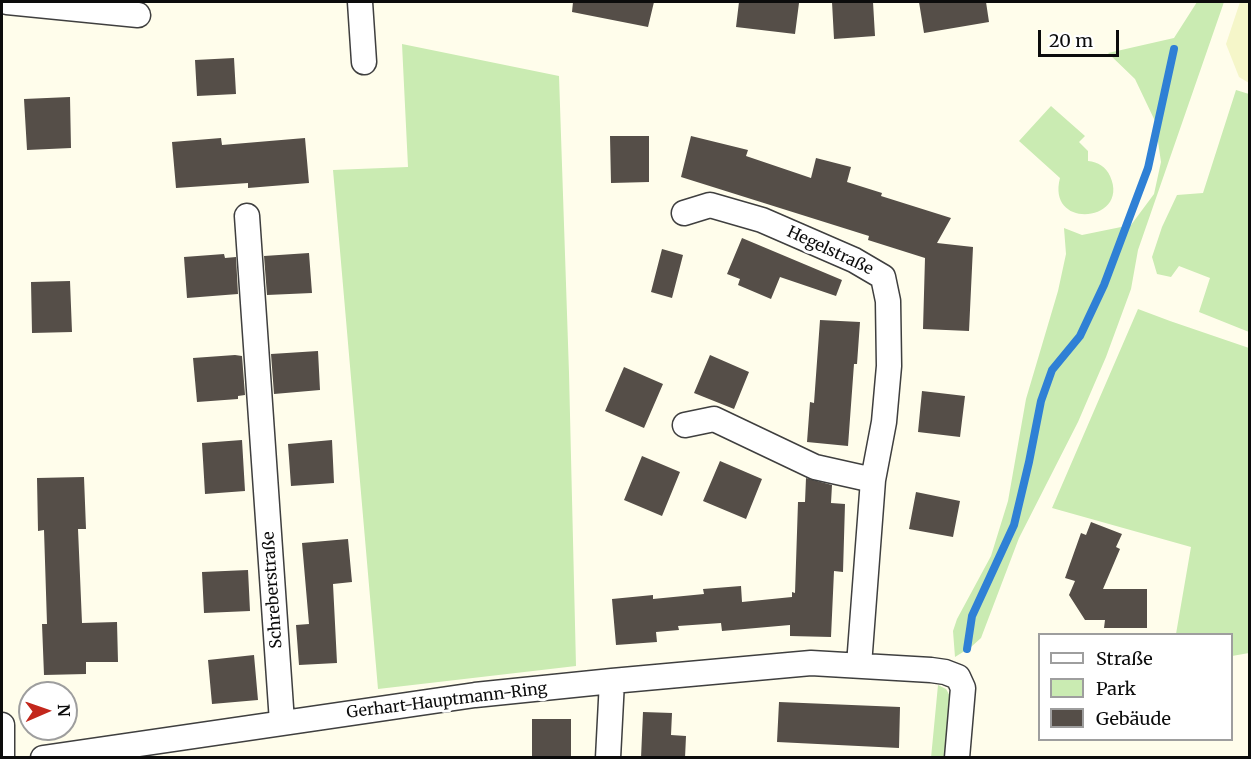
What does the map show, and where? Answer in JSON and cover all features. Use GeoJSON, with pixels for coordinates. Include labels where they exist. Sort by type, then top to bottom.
{"type":"FeatureCollection","features":[{"type":"Feature","properties":{"kind":"street"},"geometry":{"type":"LineString","coordinates":[[7,2],[138,15]]}},
{"type":"Feature","properties":{"kind":"street"},"geometry":{"type":"LineString","coordinates":[[360,2],[364,62]]}},
{"type":"Feature","properties":{"kind":"street","name":"Hegelstraße"},"geometry":{"type":"LineString","coordinates":[[684,213],[710,205],[762,220],[854,260],[883,277],[888,301],[889,366],[884,422],[873,480],[859,665]]}},
{"type":"Feature","properties":{"kind":"street","name":"Schreberstraße"},"geometry":{"type":"LineString","coordinates":[[248,216],[282,722]]}},
{"type":"Feature","properties":{"kind":"street"},"geometry":{"type":"LineString","coordinates":[[685,425],[714,419],[815,467],[873,480]]}},
{"type":"Feature","properties":{"kind":"street","name":"Gerhart-Hauptmann-Ring"},"geometry":{"type":"LineString","coordinates":[[282,722],[476,695],[612,681],[811,663],[859,665],[945,672],[958,677],[963,688],[957,758]]}},
{"type":"Feature","properties":{"kind":"street"},"geometry":{"type":"LineString","coordinates":[[608,758],[612,681]]}},
{"type":"Feature","properties":{"kind":"street"},"geometry":{"type":"LineString","coordinates":[[43,758],[282,722]]}},
{"type":"Feature","properties":{"kind":"street"},"geometry":{"type":"LineString","coordinates":[[2,724],[2,758]]}},
{"type":"Feature","properties":{"kind":"green space"},"geometry":{"type":"Polygon","coordinates":[[[1197,2],[1224,2],[1138,250],[1131,289],[1106,357],[1078,422],[1019,538],[981,638],[955,657],[953,631],[957,619],[991,556],[1008,501],[1026,399],[1058,291],[1066,254],[1064,228],[1082,235],[1131,225],[1154,194],[1161,162],[1155,121],[1135,79],[1108,53],[1174,38],[1197,2]]]}},
{"type":"Feature","properties":{"kind":"green space"},"geometry":{"type":"Polygon","coordinates":[[[1240,2],[1249,2],[1249,83],[1239,77],[1226,44],[1240,2]]]}},
{"type":"Feature","properties":{"kind":"green space"},"geometry":{"type":"Polygon","coordinates":[[[402,44],[559,76],[576,666],[378,689],[333,170],[408,167],[402,44]]]}},
{"type":"Feature","properties":{"kind":"green space"},"geometry":{"type":"Polygon","coordinates":[[[1236,90],[1249,94],[1249,332],[1199,312],[1210,278],[1179,266],[1171,277],[1157,274],[1152,257],[1162,227],[1177,195],[1203,193],[1236,90]]]}},
{"type":"Feature","properties":{"kind":"green space"},"geometry":{"type":"Polygon","coordinates":[[[1051,106],[1085,136],[1079,142],[1088,151],[1088,161],[1101,166],[1110,176],[1113,191],[1109,203],[1100,211],[1088,214],[1075,213],[1065,207],[1059,195],[1060,178],[1019,141],[1051,106]]]}},
{"type":"Feature","properties":{"kind":"green space"},"geometry":{"type":"Polygon","coordinates":[[[1138,309],[1249,348],[1249,653],[1233,656],[1233,633],[1176,633],[1191,547],[1052,508],[1138,309]]]}},
{"type":"Feature","properties":{"kind":"green space"},"geometry":{"type":"Polygon","coordinates":[[[938,685],[946,689],[950,696],[944,757],[931,758],[938,685]]]}},
{"type":"Feature","properties":{"kind":"building"},"geometry":{"type":"Polygon","coordinates":[[[573,2],[654,2],[648,27],[572,12],[573,2]]]}},
{"type":"Feature","properties":{"kind":"building"},"geometry":{"type":"Polygon","coordinates":[[[739,2],[799,3],[795,34],[736,27],[739,2]]]}},
{"type":"Feature","properties":{"kind":"building"},"geometry":{"type":"Polygon","coordinates":[[[832,2],[873,2],[875,36],[834,39],[832,2]]]}},
{"type":"Feature","properties":{"kind":"building"},"geometry":{"type":"Polygon","coordinates":[[[919,2],[986,2],[989,22],[924,33],[919,2]]]}},
{"type":"Feature","properties":{"kind":"building"},"geometry":{"type":"Polygon","coordinates":[[[234,58],[236,94],[197,96],[195,60],[234,58]]]}},
{"type":"Feature","properties":{"kind":"building"},"geometry":{"type":"Polygon","coordinates":[[[70,97],[71,148],[27,150],[24,99],[70,97]]]}},
{"type":"Feature","properties":{"kind":"building"},"geometry":{"type":"Polygon","coordinates":[[[610,136],[649,136],[649,182],[611,183],[610,136]]]}},
{"type":"Feature","properties":{"kind":"building"},"geometry":{"type":"Polygon","coordinates":[[[691,136],[748,150],[746,156],[811,178],[816,158],[851,167],[847,182],[882,193],[881,196],[951,218],[937,243],[973,247],[969,331],[923,329],[925,258],[868,240],[869,236],[681,177],[691,136]]]}},
{"type":"Feature","properties":{"kind":"building"},"geometry":{"type":"Polygon","coordinates":[[[221,138],[222,145],[305,138],[309,183],[248,188],[248,183],[176,188],[172,142],[221,138]]]}},
{"type":"Feature","properties":{"kind":"building"},"geometry":{"type":"Polygon","coordinates":[[[742,238],[842,280],[836,296],[780,277],[771,299],[738,285],[740,279],[727,274],[742,238]]]}},
{"type":"Feature","properties":{"kind":"building"},"geometry":{"type":"Polygon","coordinates":[[[662,249],[683,255],[672,298],[651,292],[662,249]]]}},
{"type":"Feature","properties":{"kind":"building"},"geometry":{"type":"Polygon","coordinates":[[[309,253],[312,293],[267,295],[264,256],[309,253]]]}},
{"type":"Feature","properties":{"kind":"building"},"geometry":{"type":"Polygon","coordinates":[[[224,254],[225,258],[236,257],[238,294],[187,298],[184,257],[224,254]]]}},
{"type":"Feature","properties":{"kind":"building"},"geometry":{"type":"Polygon","coordinates":[[[70,281],[72,332],[32,333],[31,282],[70,281]]]}},
{"type":"Feature","properties":{"kind":"building"},"geometry":{"type":"Polygon","coordinates":[[[820,320],[860,322],[857,364],[854,364],[848,446],[807,442],[810,402],[814,403],[820,320]]]}},
{"type":"Feature","properties":{"kind":"building"},"geometry":{"type":"Polygon","coordinates":[[[318,351],[320,390],[274,394],[271,354],[318,351]]]}},
{"type":"Feature","properties":{"kind":"building"},"geometry":{"type":"Polygon","coordinates":[[[710,355],[749,372],[734,409],[694,393],[710,355]]]}},
{"type":"Feature","properties":{"kind":"building"},"geometry":{"type":"Polygon","coordinates":[[[242,356],[245,395],[238,396],[238,399],[197,402],[193,358],[242,356]]]}},
{"type":"Feature","properties":{"kind":"building"},"geometry":{"type":"Polygon","coordinates":[[[624,367],[663,384],[644,428],[605,411],[624,367]]]}},
{"type":"Feature","properties":{"kind":"building"},"geometry":{"type":"Polygon","coordinates":[[[922,391],[965,396],[960,437],[918,432],[922,391]]]}},
{"type":"Feature","properties":{"kind":"building"},"geometry":{"type":"Polygon","coordinates":[[[242,440],[245,491],[205,494],[202,443],[242,440]]]}},
{"type":"Feature","properties":{"kind":"building"},"geometry":{"type":"Polygon","coordinates":[[[332,440],[334,483],[291,486],[288,444],[332,440]]]}},
{"type":"Feature","properties":{"kind":"building"},"geometry":{"type":"Polygon","coordinates":[[[642,456],[680,472],[662,516],[624,500],[642,456]]]}},
{"type":"Feature","properties":{"kind":"building"},"geometry":{"type":"Polygon","coordinates":[[[720,461],[762,479],[746,519],[703,501],[720,461]]]}},
{"type":"Feature","properties":{"kind":"building"},"geometry":{"type":"Polygon","coordinates":[[[84,477],[86,529],[78,529],[82,623],[117,622],[118,662],[86,662],[86,674],[44,675],[42,624],[47,624],[44,530],[38,531],[37,478],[84,477]]]}},
{"type":"Feature","properties":{"kind":"building"},"geometry":{"type":"Polygon","coordinates":[[[806,478],[832,485],[831,503],[845,504],[843,572],[834,571],[831,637],[790,636],[790,625],[722,631],[721,623],[678,626],[679,630],[656,632],[657,642],[616,645],[612,599],[653,595],[653,599],[704,594],[703,589],[741,586],[742,602],[792,597],[792,592],[795,593],[798,502],[805,502],[806,478]]]}},
{"type":"Feature","properties":{"kind":"building"},"geometry":{"type":"Polygon","coordinates":[[[916,492],[960,501],[953,537],[909,529],[916,492]]]}},
{"type":"Feature","properties":{"kind":"building"},"geometry":{"type":"Polygon","coordinates":[[[1091,522],[1122,534],[1116,547],[1120,549],[1103,589],[1147,589],[1147,628],[1104,628],[1105,620],[1085,620],[1069,595],[1075,581],[1065,578],[1081,533],[1086,535],[1091,522]]]}},
{"type":"Feature","properties":{"kind":"building"},"geometry":{"type":"Polygon","coordinates":[[[348,539],[352,582],[333,584],[337,663],[299,665],[296,625],[309,624],[302,543],[348,539]]]}},
{"type":"Feature","properties":{"kind":"building"},"geometry":{"type":"Polygon","coordinates":[[[248,570],[250,611],[204,613],[202,572],[248,570]]]}},
{"type":"Feature","properties":{"kind":"building"},"geometry":{"type":"Polygon","coordinates":[[[254,655],[258,700],[212,704],[208,660],[254,655]]]}},
{"type":"Feature","properties":{"kind":"building"},"geometry":{"type":"Polygon","coordinates":[[[779,702],[900,707],[899,748],[777,742],[779,702]]]}},
{"type":"Feature","properties":{"kind":"building"},"geometry":{"type":"Polygon","coordinates":[[[643,712],[672,713],[671,735],[686,736],[685,758],[641,758],[643,712]]]}},
{"type":"Feature","properties":{"kind":"building"},"geometry":{"type":"Polygon","coordinates":[[[532,719],[571,719],[571,758],[532,758],[532,719]]]}},
{"type":"Feature","properties":{"kind":"waterway"},"geometry":{"type":"LineString","coordinates":[[967,649],[972,616],[1014,525],[1041,401],[1052,370],[1080,336],[1104,285],[1148,168],[1174,49]]}}]}
